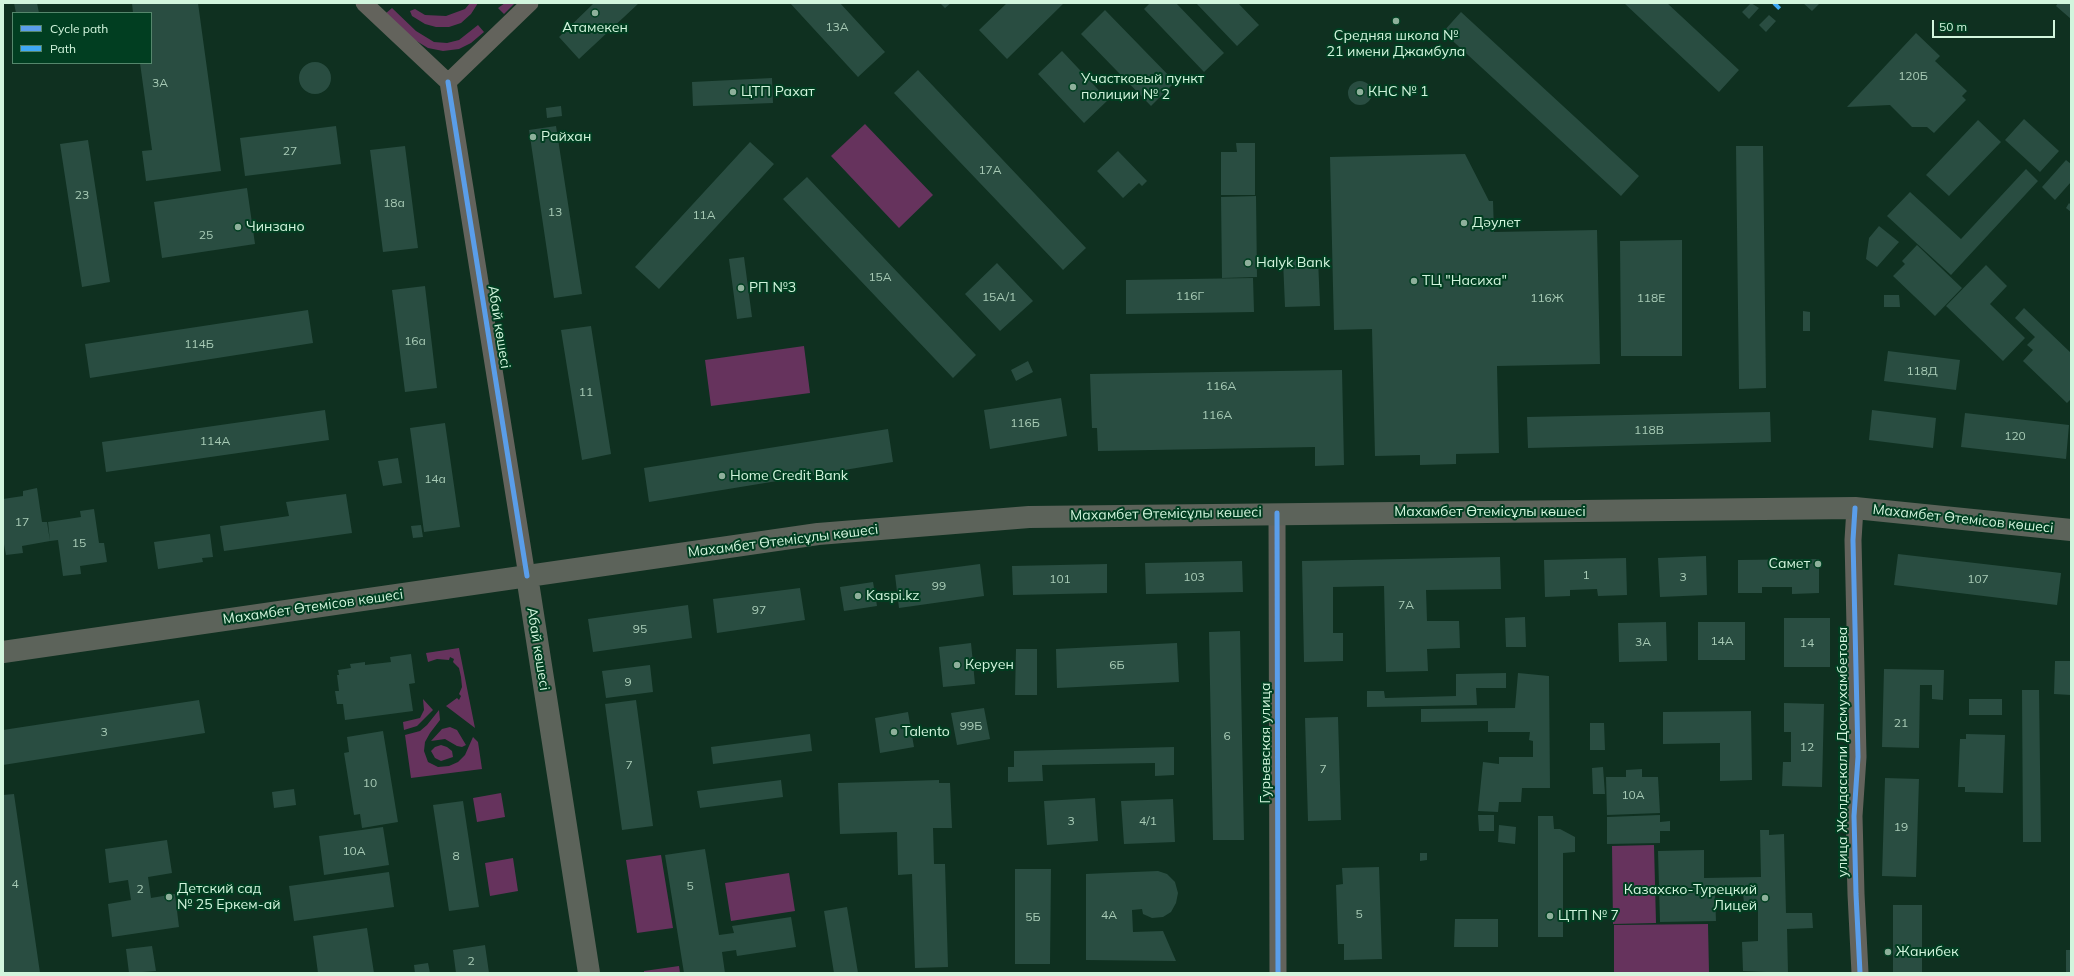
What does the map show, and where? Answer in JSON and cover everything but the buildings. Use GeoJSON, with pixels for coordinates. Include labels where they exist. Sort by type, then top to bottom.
{"type":"FeatureCollection","features":[{"type":"Feature","properties":{"kind":"main road","name":"Махамбет Өтемісов көшесі"},"geometry":{"type":"LineString","coordinates":[[1855,508],[2071,530]]}},
{"type":"Feature","properties":{"kind":"main road","name":"Махамбет Өтемісұлы көшесі"},"geometry":{"type":"LineString","coordinates":[[623,562],[818,534],[1028,517],[1277,513],[1855,508]]}},
{"type":"Feature","properties":{"kind":"main road","name":"Махамбет Өтемісов көшесі"},"geometry":{"type":"LineString","coordinates":[[3,652],[623,562]]}},
{"type":"Feature","properties":{"kind":"main road","name":"Абай көшесі"},"geometry":{"type":"LineString","coordinates":[[527,576],[588,973]]}},
{"type":"Feature","properties":{"kind":"street"},"geometry":{"type":"LineString","coordinates":[[364,3],[448,82],[530,3]]}},
{"type":"Feature","properties":{"kind":"street","name":"Абай көшесі"},"geometry":{"type":"LineString","coordinates":[[448,82],[527,576]]}},
{"type":"Feature","properties":{"kind":"street","name":"улица Жолдаскали Досмухамбетова"},"geometry":{"type":"LineString","coordinates":[[1855,508],[1853,540],[1858,757],[1854,816],[1860,973]]}},
{"type":"Feature","properties":{"kind":"street","name":"Гурьевская улица"},"geometry":{"type":"LineString","coordinates":[[1277,513],[1278,973]]}},
{"type":"Feature","properties":{"kind":"shaded area"},"geometry":{"type":"Polygon","coordinates":[[[470,3],[478,3],[471,14],[461,23],[449,27],[436,27],[425,24],[412,16],[410,11],[415,9],[425,15],[446,16],[465,9],[470,3]]]}},
{"type":"Feature","properties":{"kind":"shaded area"},"geometry":{"type":"Polygon","coordinates":[[[505,3],[515,3],[504,14],[498,8],[505,3]]]}},
{"type":"Feature","properties":{"kind":"shaded area"},"geometry":{"type":"Polygon","coordinates":[[[392,8],[416,31],[434,42],[447,43],[459,40],[478,25],[484,32],[471,43],[459,49],[443,51],[428,48],[408,36],[385,14],[392,8]]]}},
{"type":"Feature","properties":{"kind":"shaded area"},"geometry":{"type":"Polygon","coordinates":[[[865,124],[933,195],[899,228],[831,156],[865,124]]]}},
{"type":"Feature","properties":{"kind":"shaded area"},"geometry":{"type":"Polygon","coordinates":[[[804,346],[810,393],[711,406],[705,360],[804,346]]]}},
{"type":"Feature","properties":{"kind":"shaded area"},"geometry":{"type":"Polygon","coordinates":[[[459,648],[475,728],[446,706],[457,698],[459,700],[461,696],[459,694],[462,687],[461,677],[459,668],[453,662],[454,659],[450,657],[449,660],[437,659],[428,662],[426,653],[459,648]]]}},
{"type":"Feature","properties":{"kind":"shaded area"},"geometry":{"type":"Polygon","coordinates":[[[423,699],[433,710],[417,726],[404,730],[403,722],[420,718],[424,710],[423,699]]]}},
{"type":"Feature","properties":{"kind":"shaded area"},"geometry":{"type":"Polygon","coordinates":[[[439,710],[440,720],[425,742],[424,751],[428,762],[438,767],[449,766],[458,762],[465,755],[473,737],[478,742],[482,769],[411,778],[405,735],[420,731],[439,710]]]}},
{"type":"Feature","properties":{"kind":"shaded area"},"geometry":{"type":"Polygon","coordinates":[[[450,727],[457,730],[466,745],[462,747],[457,746],[445,739],[431,741],[442,729],[450,727]]]}},
{"type":"Feature","properties":{"kind":"shaded area"},"geometry":{"type":"Polygon","coordinates":[[[441,745],[452,751],[453,757],[441,761],[435,758],[431,751],[435,747],[441,745]]]}},
{"type":"Feature","properties":{"kind":"shaded area"},"geometry":{"type":"Polygon","coordinates":[[[501,793],[505,817],[477,822],[473,798],[501,793]]]}},
{"type":"Feature","properties":{"kind":"shaded area"},"geometry":{"type":"Polygon","coordinates":[[[1654,845],[1656,923],[1613,924],[1612,846],[1654,845]]]}},
{"type":"Feature","properties":{"kind":"shaded area"},"geometry":{"type":"Polygon","coordinates":[[[661,855],[673,928],[637,933],[626,860],[661,855]]]}},
{"type":"Feature","properties":{"kind":"shaded area"},"geometry":{"type":"Polygon","coordinates":[[[513,858],[518,891],[490,896],[485,863],[513,858]]]}},
{"type":"Feature","properties":{"kind":"shaded area"},"geometry":{"type":"Polygon","coordinates":[[[789,873],[795,911],[731,921],[725,883],[789,873]]]}},
{"type":"Feature","properties":{"kind":"shaded area"},"geometry":{"type":"Polygon","coordinates":[[[1708,924],[1709,973],[1614,973],[1614,925],[1708,924]]]}},
{"type":"Feature","properties":{"kind":"shaded area"},"geometry":{"type":"Polygon","coordinates":[[[679,966],[680,973],[644,973],[644,971],[679,966]]]}},
{"type":"Feature","properties":{"kind":"marked path"},"geometry":{"type":"LineString","coordinates":[[1774,3],[1781,10]]}},
{"type":"Feature","properties":{"kind":"cycle path"},"geometry":{"type":"LineString","coordinates":[[448,82],[527,576]]}},
{"type":"Feature","properties":{"kind":"cycle path"},"geometry":{"type":"LineString","coordinates":[[1855,508],[1853,540],[1858,757],[1854,816],[1860,973]]}},
{"type":"Feature","properties":{"kind":"cycle path"},"geometry":{"type":"LineString","coordinates":[[1277,513],[1278,973]]}},
{"type":"Feature","properties":{"kind":"place","name":"Атамекен"},"geometry":{"type":"Point","coordinates":[595,13]}},
{"type":"Feature","properties":{"kind":"place","name":"Средняя школа № 21 имени Джамбула"},"geometry":{"type":"Point","coordinates":[1396,21]}},
{"type":"Feature","properties":{"kind":"place","name":"Участковый пункт полиции № 2"},"geometry":{"type":"Point","coordinates":[1073,87]}},
{"type":"Feature","properties":{"kind":"place","name":"ЦТП Рахат"},"geometry":{"type":"Point","coordinates":[733,92]}},
{"type":"Feature","properties":{"kind":"place","name":"КНС № 1"},"geometry":{"type":"Point","coordinates":[1360,92]}},
{"type":"Feature","properties":{"kind":"place","name":"Райхан"},"geometry":{"type":"Point","coordinates":[533,137]}},
{"type":"Feature","properties":{"kind":"place","name":"Дәулет"},"geometry":{"type":"Point","coordinates":[1464,223]}},
{"type":"Feature","properties":{"kind":"place","name":"Чинзано"},"geometry":{"type":"Point","coordinates":[238,227]}},
{"type":"Feature","properties":{"kind":"place","name":"Halyk Bank"},"geometry":{"type":"Point","coordinates":[1248,263]}},
{"type":"Feature","properties":{"kind":"place","name":"ТЦ \"Насиха\""},"geometry":{"type":"Point","coordinates":[1414,281]}},
{"type":"Feature","properties":{"kind":"place","name":"РП №3"},"geometry":{"type":"Point","coordinates":[741,288]}},
{"type":"Feature","properties":{"kind":"place","name":"Home Credit Bank"},"geometry":{"type":"Point","coordinates":[722,476]}},
{"type":"Feature","properties":{"kind":"place","name":"Самет"},"geometry":{"type":"Point","coordinates":[1818,564]}},
{"type":"Feature","properties":{"kind":"place","name":"Kaspi.kz"},"geometry":{"type":"Point","coordinates":[858,596]}},
{"type":"Feature","properties":{"kind":"place","name":"Керуен"},"geometry":{"type":"Point","coordinates":[957,665]}},
{"type":"Feature","properties":{"kind":"place","name":"Talento"},"geometry":{"type":"Point","coordinates":[894,732]}},
{"type":"Feature","properties":{"kind":"place","name":"Детский сад № 25 Еркем-ай"},"geometry":{"type":"Point","coordinates":[169,897]}},
{"type":"Feature","properties":{"kind":"place","name":"Казахско-Турецкий Лицей"},"geometry":{"type":"Point","coordinates":[1765,898]}},
{"type":"Feature","properties":{"kind":"place","name":"ЦТП № 7"},"geometry":{"type":"Point","coordinates":[1550,916]}},
{"type":"Feature","properties":{"kind":"place","name":"Жанибек"},"geometry":{"type":"Point","coordinates":[1888,952]}}]}
